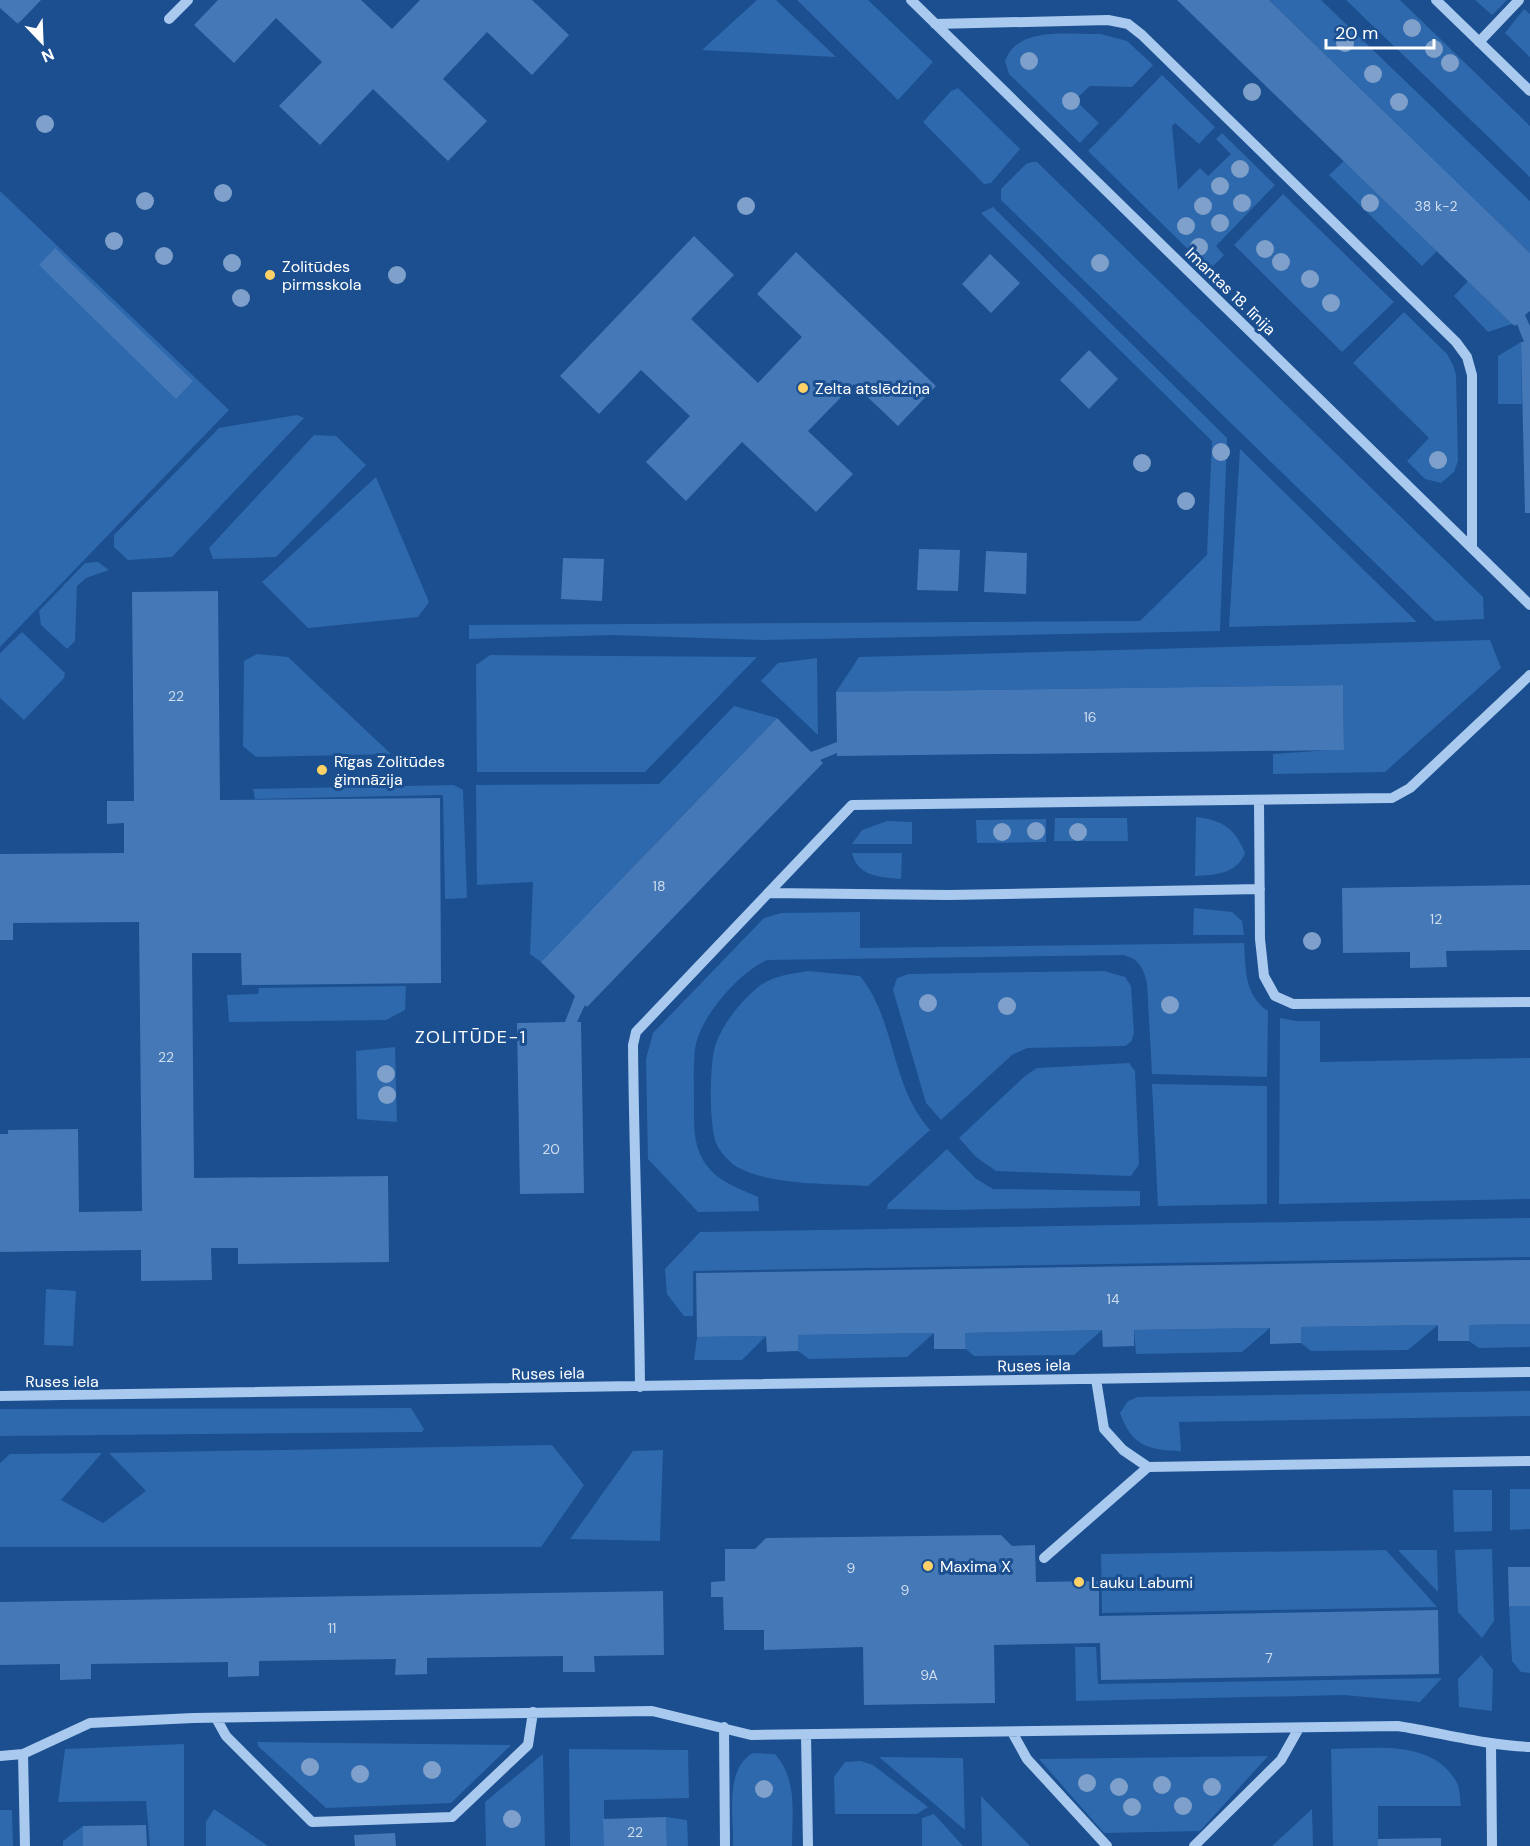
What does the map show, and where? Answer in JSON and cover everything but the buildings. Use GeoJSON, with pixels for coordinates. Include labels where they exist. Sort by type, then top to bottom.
{"type":"FeatureCollection","features":[{"type":"Feature","properties":{"kind":"street"},"geometry":{"type":"LineString","coordinates":[[169,19],[188,0]]}},
{"type":"Feature","properties":{"kind":"street","name":"Imantas 18. līnija"},"geometry":{"type":"LineString","coordinates":[[911,0],[1530,605]]}},
{"type":"Feature","properties":{"kind":"street"},"geometry":{"type":"LineString","coordinates":[[1436,0],[1530,91]]}},
{"type":"Feature","properties":{"kind":"street"},"geometry":{"type":"LineString","coordinates":[[1479,42],[1519,0]]}},
{"type":"Feature","properties":{"kind":"street"},"geometry":{"type":"LineString","coordinates":[[935,24],[1108,20],[1128,24],[1426,311],[1467,357],[1472,385],[1472,547]]}},
{"type":"Feature","properties":{"kind":"street"},"geometry":{"type":"LineString","coordinates":[[640,1387],[639,1243],[634,1152],[633,1045],[636,1032],[852,805],[1380,799],[1400,794],[1530,675]]}},
{"type":"Feature","properties":{"kind":"street"},"geometry":{"type":"LineString","coordinates":[[1259,801],[1260,939],[1264,976],[1275,996],[1293,1004],[1530,1002]]}},
{"type":"Feature","properties":{"kind":"street"},"geometry":{"type":"LineString","coordinates":[[768,893],[949,895],[1260,889]]}},
{"type":"Feature","properties":{"kind":"street","name":"Ruses iela"},"geometry":{"type":"LineString","coordinates":[[0,1396],[1530,1372]]}},
{"type":"Feature","properties":{"kind":"street"},"geometry":{"type":"LineString","coordinates":[[1096,1379],[1104,1429],[1124,1449],[1148,1467],[1530,1461]]}},
{"type":"Feature","properties":{"kind":"street"},"geometry":{"type":"LineString","coordinates":[[1044,1558],[1148,1467]]}},
{"type":"Feature","properties":{"kind":"street"},"geometry":{"type":"LineString","coordinates":[[0,1756],[23,1754],[90,1723],[216,1718],[652,1711],[751,1735],[1398,1726],[1442,1732],[1491,1745],[1530,1747]]}},
{"type":"Feature","properties":{"kind":"street"},"geometry":{"type":"LineString","coordinates":[[216,1718],[225,1736],[312,1822],[452,1817],[528,1745],[533,1712]]}},
{"type":"Feature","properties":{"kind":"street"},"geometry":{"type":"LineString","coordinates":[[724,1727],[725,1846]]}},
{"type":"Feature","properties":{"kind":"street"},"geometry":{"type":"LineString","coordinates":[[1194,1846],[1281,1761],[1299,1728]]}},
{"type":"Feature","properties":{"kind":"street"},"geometry":{"type":"LineString","coordinates":[[1011,1732],[1027,1759],[1107,1846]]}},
{"type":"Feature","properties":{"kind":"street"},"geometry":{"type":"LineString","coordinates":[[806,1735],[808,1846]]}},
{"type":"Feature","properties":{"kind":"street"},"geometry":{"type":"LineString","coordinates":[[1491,1745],[1492,1846]]}},
{"type":"Feature","properties":{"kind":"street"},"geometry":{"type":"LineString","coordinates":[[23,1754],[26,1846]]}},
{"type":"Feature","properties":{"kind":"shaded area"},"geometry":{"type":"Polygon","coordinates":[[[757,0],[776,0],[836,57],[702,50],[757,0]]]}},
{"type":"Feature","properties":{"kind":"shaded area"},"geometry":{"type":"Polygon","coordinates":[[[797,0],[868,0],[933,62],[898,100],[797,0]]]}},
{"type":"Feature","properties":{"kind":"shaded area"},"geometry":{"type":"Polygon","coordinates":[[[1269,0],[1321,0],[1530,201],[1530,253],[1269,0]]]}},
{"type":"Feature","properties":{"kind":"shaded area"},"geometry":{"type":"Polygon","coordinates":[[[1346,0],[1400,0],[1530,126],[1530,177],[1346,0]]]}},
{"type":"Feature","properties":{"kind":"shaded area"},"geometry":{"type":"Polygon","coordinates":[[[1475,0],[1507,0],[1492,15],[1475,0]]]}},
{"type":"Feature","properties":{"kind":"shaded area"},"geometry":{"type":"Polygon","coordinates":[[[1524,9],[1530,14],[1530,57],[1505,33],[1524,9]]]}},
{"type":"Feature","properties":{"kind":"shaded area"},"geometry":{"type":"Polygon","coordinates":[[[1060,33],[1101,34],[1127,41],[1153,65],[1132,87],[1090,86],[1075,100],[1099,123],[1080,143],[1009,74],[1005,61],[1021,42],[1033,37],[1060,33]]]}},
{"type":"Feature","properties":{"kind":"shaded area"},"geometry":{"type":"Polygon","coordinates":[[[1162,75],[1215,127],[1199,144],[1175,123],[1172,126],[1178,190],[1200,168],[1208,176],[1231,154],[1216,139],[1222,133],[1275,185],[1216,246],[1224,255],[1209,270],[1088,151],[1162,75]]]}},
{"type":"Feature","properties":{"kind":"shaded area"},"geometry":{"type":"Polygon","coordinates":[[[958,88],[1020,149],[991,183],[984,184],[923,122],[951,91],[958,88]]]}},
{"type":"Feature","properties":{"kind":"shaded area"},"geometry":{"type":"Polygon","coordinates":[[[1344,161],[1437,251],[1422,266],[1329,175],[1344,161]]]}},
{"type":"Feature","properties":{"kind":"shaded area"},"geometry":{"type":"Polygon","coordinates":[[[1037,162],[1483,597],[1484,619],[1435,621],[1001,200],[1001,189],[1026,164],[1037,162]]]}},
{"type":"Feature","properties":{"kind":"shaded area"},"geometry":{"type":"Polygon","coordinates":[[[0,191],[229,410],[0,647],[0,191]]]}},
{"type":"Feature","properties":{"kind":"shaded area"},"geometry":{"type":"Polygon","coordinates":[[[1283,194],[1394,302],[1342,352],[1234,245],[1283,194]]]}},
{"type":"Feature","properties":{"kind":"shaded area"},"geometry":{"type":"Polygon","coordinates":[[[993,207],[1227,438],[1220,631],[762,640],[612,635],[469,639],[469,625],[1140,621],[1207,555],[1212,441],[981,213],[993,207]]]}},
{"type":"Feature","properties":{"kind":"shaded area"},"geometry":{"type":"Polygon","coordinates":[[[1468,281],[1512,324],[1488,332],[1454,296],[1468,281]]]}},
{"type":"Feature","properties":{"kind":"shaded area"},"geometry":{"type":"Polygon","coordinates":[[[1404,312],[1447,354],[1456,375],[1458,461],[1454,472],[1441,483],[1425,479],[1407,461],[1429,438],[1353,363],[1404,312]]]}},
{"type":"Feature","properties":{"kind":"shaded area"},"geometry":{"type":"Polygon","coordinates":[[[1521,342],[1522,404],[1498,404],[1498,356],[1521,342]]]}},
{"type":"Feature","properties":{"kind":"shaded area"},"geometry":{"type":"Polygon","coordinates":[[[297,415],[304,418],[172,557],[128,560],[114,547],[114,535],[219,428],[297,415]]]}},
{"type":"Feature","properties":{"kind":"shaded area"},"geometry":{"type":"Polygon","coordinates":[[[314,435],[336,436],[366,465],[276,557],[213,559],[209,548],[314,435]]]}},
{"type":"Feature","properties":{"kind":"shaded area"},"geometry":{"type":"Polygon","coordinates":[[[1240,449],[1417,622],[1229,627],[1240,449]]]}},
{"type":"Feature","properties":{"kind":"shaded area"},"geometry":{"type":"Polygon","coordinates":[[[376,477],[429,602],[418,617],[308,628],[262,582],[376,477]]]}},
{"type":"Feature","properties":{"kind":"shaded area"},"geometry":{"type":"Polygon","coordinates":[[[98,562],[109,570],[86,578],[77,586],[75,641],[67,649],[41,625],[39,611],[85,563],[98,562]]]}},
{"type":"Feature","properties":{"kind":"shaded area"},"geometry":{"type":"Polygon","coordinates":[[[22,632],[65,673],[64,678],[24,720],[0,698],[0,653],[22,632]]]}},
{"type":"Feature","properties":{"kind":"shaded area"},"geometry":{"type":"Polygon","coordinates":[[[1490,640],[1501,668],[1385,772],[1273,774],[1273,754],[1344,749],[1343,685],[836,692],[859,657],[1490,640]]]}},
{"type":"Feature","properties":{"kind":"shaded area"},"geometry":{"type":"Polygon","coordinates":[[[257,654],[288,657],[391,754],[256,757],[243,746],[244,661],[257,654]]]}},
{"type":"Feature","properties":{"kind":"shaded area"},"geometry":{"type":"Polygon","coordinates":[[[490,655],[757,657],[645,772],[477,772],[476,665],[490,655]]]}},
{"type":"Feature","properties":{"kind":"shaded area"},"geometry":{"type":"Polygon","coordinates":[[[817,658],[818,735],[761,681],[778,663],[817,658]]]}},
{"type":"Feature","properties":{"kind":"shaded area"},"geometry":{"type":"Polygon","coordinates":[[[734,706],[777,718],[541,962],[530,954],[533,882],[477,885],[476,785],[659,784],[734,706]]]}},
{"type":"Feature","properties":{"kind":"shaded area"},"geometry":{"type":"Polygon","coordinates":[[[454,785],[463,790],[467,898],[445,899],[443,795],[255,799],[253,789],[454,785]]]}},
{"type":"Feature","properties":{"kind":"shaded area"},"geometry":{"type":"Polygon","coordinates":[[[1196,817],[1213,820],[1232,831],[1245,853],[1237,865],[1218,874],[1195,876],[1196,817]]]}},
{"type":"Feature","properties":{"kind":"shaded area"},"geometry":{"type":"Polygon","coordinates":[[[1055,818],[1127,818],[1128,841],[1054,841],[1055,818]]]}},
{"type":"Feature","properties":{"kind":"shaded area"},"geometry":{"type":"Polygon","coordinates":[[[1046,819],[1046,842],[977,843],[976,820],[1046,819]]]}},
{"type":"Feature","properties":{"kind":"shaded area"},"geometry":{"type":"Polygon","coordinates":[[[887,821],[912,822],[912,844],[852,844],[862,830],[887,821]]]}},
{"type":"Feature","properties":{"kind":"shaded area"},"geometry":{"type":"Polygon","coordinates":[[[852,853],[902,853],[901,879],[878,876],[865,871],[859,867],[852,853]]]}},
{"type":"Feature","properties":{"kind":"shaded area"},"geometry":{"type":"Polygon","coordinates":[[[1194,908],[1232,912],[1242,921],[1244,935],[1193,935],[1194,908]]]}},
{"type":"Feature","properties":{"kind":"shaded area"},"geometry":{"type":"Polygon","coordinates":[[[860,912],[860,948],[1244,943],[1250,990],[1260,1005],[1268,1011],[1267,1077],[1152,1074],[1147,983],[1140,965],[1123,955],[767,960],[744,975],[712,1011],[698,1038],[694,1064],[694,1129],[702,1159],[712,1172],[730,1184],[758,1197],[759,1211],[698,1212],[648,1159],[646,1059],[653,1033],[764,918],[781,913],[860,912]]]}},
{"type":"Feature","properties":{"kind":"shaded area"},"geometry":{"type":"Polygon","coordinates":[[[808,971],[860,976],[881,1013],[907,1093],[930,1130],[868,1186],[767,1178],[737,1167],[722,1153],[716,1143],[712,1122],[711,1078],[716,1043],[723,1028],[739,1006],[762,984],[781,976],[808,971]]]}},
{"type":"Feature","properties":{"kind":"shaded area"},"geometry":{"type":"Polygon","coordinates":[[[1104,971],[1125,977],[1131,986],[1134,1033],[1131,1042],[1125,1046],[1027,1048],[1012,1055],[941,1120],[926,1103],[893,990],[897,978],[909,974],[1104,971]]]}},
{"type":"Feature","properties":{"kind":"shaded area"},"geometry":{"type":"Polygon","coordinates":[[[406,986],[405,1010],[386,1020],[229,1022],[227,995],[258,994],[259,988],[406,986]]]}},
{"type":"Feature","properties":{"kind":"shaded area"},"geometry":{"type":"Polygon","coordinates":[[[1280,1018],[1320,1021],[1320,1062],[1530,1058],[1530,1199],[1279,1204],[1280,1018]]]}},
{"type":"Feature","properties":{"kind":"shaded area"},"geometry":{"type":"Polygon","coordinates":[[[395,1047],[397,1122],[357,1119],[356,1051],[395,1047]]]}},
{"type":"Feature","properties":{"kind":"shaded area"},"geometry":{"type":"Polygon","coordinates":[[[1129,1063],[1135,1071],[1139,1164],[1131,1176],[996,1171],[976,1157],[959,1138],[1025,1076],[1037,1068],[1129,1063]]]}},
{"type":"Feature","properties":{"kind":"shaded area"},"geometry":{"type":"Polygon","coordinates":[[[1152,1084],[1267,1086],[1267,1204],[1158,1206],[1152,1084]]]}},
{"type":"Feature","properties":{"kind":"shaded area"},"geometry":{"type":"Polygon","coordinates":[[[947,1149],[975,1178],[993,1189],[1140,1191],[1140,1206],[887,1209],[888,1204],[947,1149]]]}},
{"type":"Feature","properties":{"kind":"shaded area"},"geometry":{"type":"Polygon","coordinates":[[[1530,1218],[1530,1257],[693,1271],[693,1316],[684,1316],[667,1294],[665,1269],[700,1232],[1530,1218]]]}},
{"type":"Feature","properties":{"kind":"shaded area"},"geometry":{"type":"Polygon","coordinates":[[[46,1289],[76,1291],[73,1346],[44,1345],[46,1289]]]}},
{"type":"Feature","properties":{"kind":"shaded area"},"geometry":{"type":"Polygon","coordinates":[[[1530,1324],[1530,1347],[1479,1348],[1469,1341],[1469,1325],[1530,1324]]]}},
{"type":"Feature","properties":{"kind":"shaded area"},"geometry":{"type":"Polygon","coordinates":[[[1438,1325],[1408,1350],[1311,1351],[1301,1343],[1301,1327],[1438,1325]]]}},
{"type":"Feature","properties":{"kind":"shaded area"},"geometry":{"type":"Polygon","coordinates":[[[1270,1328],[1242,1352],[1136,1354],[1134,1330],[1270,1328]]]}},
{"type":"Feature","properties":{"kind":"shaded area"},"geometry":{"type":"Polygon","coordinates":[[[1102,1330],[1074,1355],[974,1356],[966,1349],[965,1333],[1102,1330]]]}},
{"type":"Feature","properties":{"kind":"shaded area"},"geometry":{"type":"Polygon","coordinates":[[[934,1333],[907,1357],[809,1359],[798,1351],[798,1335],[934,1333]]]}},
{"type":"Feature","properties":{"kind":"shaded area"},"geometry":{"type":"Polygon","coordinates":[[[766,1336],[742,1360],[694,1360],[697,1337],[766,1336]]]}},
{"type":"Feature","properties":{"kind":"shaded area"},"geometry":{"type":"Polygon","coordinates":[[[1530,1391],[1530,1416],[1179,1422],[1181,1451],[1159,1449],[1142,1444],[1130,1433],[1120,1413],[1128,1401],[1138,1397],[1530,1391]]]}},
{"type":"Feature","properties":{"kind":"shaded area"},"geometry":{"type":"Polygon","coordinates":[[[411,1408],[424,1429],[422,1432],[0,1436],[0,1409],[411,1408]]]}},
{"type":"Feature","properties":{"kind":"shaded area"},"geometry":{"type":"Polygon","coordinates":[[[552,1445],[584,1485],[541,1547],[0,1547],[0,1463],[10,1454],[102,1453],[61,1500],[103,1523],[146,1491],[109,1453],[552,1445]]]}},
{"type":"Feature","properties":{"kind":"shaded area"},"geometry":{"type":"Polygon","coordinates":[[[663,1450],[660,1541],[570,1539],[633,1451],[663,1450]]]}},
{"type":"Feature","properties":{"kind":"shaded area"},"geometry":{"type":"Polygon","coordinates":[[[1510,1489],[1530,1489],[1530,1529],[1510,1530],[1510,1489]]]}},
{"type":"Feature","properties":{"kind":"shaded area"},"geometry":{"type":"Polygon","coordinates":[[[1453,1490],[1492,1490],[1492,1531],[1454,1532],[1453,1490]]]}},
{"type":"Feature","properties":{"kind":"shaded area"},"geometry":{"type":"Polygon","coordinates":[[[1492,1549],[1494,1621],[1482,1638],[1458,1612],[1455,1550],[1492,1549]]]}},
{"type":"Feature","properties":{"kind":"shaded area"},"geometry":{"type":"Polygon","coordinates":[[[1386,1550],[1437,1607],[1102,1613],[1101,1554],[1386,1550]]]}},
{"type":"Feature","properties":{"kind":"shaded area"},"geometry":{"type":"Polygon","coordinates":[[[1398,1550],[1437,1550],[1438,1592],[1398,1550]]]}},
{"type":"Feature","properties":{"kind":"shaded area"},"geometry":{"type":"Polygon","coordinates":[[[1509,1606],[1530,1606],[1530,1673],[1521,1672],[1512,1661],[1509,1606]]]}},
{"type":"Feature","properties":{"kind":"shaded area"},"geometry":{"type":"Polygon","coordinates":[[[1075,1647],[1096,1647],[1098,1684],[1442,1678],[1420,1702],[1344,1695],[1076,1701],[1075,1647]]]}},
{"type":"Feature","properties":{"kind":"shaded area"},"geometry":{"type":"Polygon","coordinates":[[[1481,1655],[1493,1670],[1492,1711],[1459,1707],[1458,1679],[1481,1655]]]}},
{"type":"Feature","properties":{"kind":"shaded area"},"geometry":{"type":"Polygon","coordinates":[[[257,1742],[511,1745],[451,1803],[326,1808],[259,1747],[257,1742]]]}},
{"type":"Feature","properties":{"kind":"shaded area"},"geometry":{"type":"Polygon","coordinates":[[[184,1744],[184,1846],[150,1846],[146,1801],[58,1802],[65,1749],[184,1744]]]}},
{"type":"Feature","properties":{"kind":"shaded area"},"geometry":{"type":"Polygon","coordinates":[[[1383,1748],[1418,1752],[1433,1759],[1446,1769],[1457,1783],[1461,1806],[1378,1806],[1378,1846],[1333,1846],[1331,1749],[1383,1748]]]}},
{"type":"Feature","properties":{"kind":"shaded area"},"geometry":{"type":"Polygon","coordinates":[[[569,1749],[688,1750],[689,1798],[604,1800],[604,1846],[570,1846],[569,1749]]]}},
{"type":"Feature","properties":{"kind":"shaded area"},"geometry":{"type":"Polygon","coordinates":[[[753,1753],[775,1754],[787,1775],[793,1809],[792,1846],[733,1846],[734,1782],[744,1760],[753,1753]]]}},
{"type":"Feature","properties":{"kind":"shaded area"},"geometry":{"type":"Polygon","coordinates":[[[543,1754],[545,1846],[486,1846],[485,1802],[543,1754]]]}},
{"type":"Feature","properties":{"kind":"shaded area"},"geometry":{"type":"Polygon","coordinates":[[[1268,1756],[1200,1831],[1104,1833],[1039,1759],[1268,1756]]]}},
{"type":"Feature","properties":{"kind":"shaded area"},"geometry":{"type":"Polygon","coordinates":[[[879,1757],[963,1758],[965,1830],[879,1757]]]}},
{"type":"Feature","properties":{"kind":"shaded area"},"geometry":{"type":"Polygon","coordinates":[[[861,1761],[873,1765],[928,1807],[917,1814],[835,1814],[834,1777],[845,1762],[861,1761]]]}},
{"type":"Feature","properties":{"kind":"shaded area"},"geometry":{"type":"Polygon","coordinates":[[[981,1796],[1030,1846],[982,1846],[981,1796]]]}},
{"type":"Feature","properties":{"kind":"shaded area"},"geometry":{"type":"Polygon","coordinates":[[[214,1809],[268,1846],[206,1846],[206,1822],[214,1809]]]}},
{"type":"Feature","properties":{"kind":"shaded area"},"geometry":{"type":"Polygon","coordinates":[[[1312,1809],[1313,1846],[1272,1846],[1312,1809]]]}},
{"type":"Feature","properties":{"kind":"shaded area"},"geometry":{"type":"Polygon","coordinates":[[[0,1810],[12,1810],[13,1846],[0,1846],[0,1810]]]}},
{"type":"Feature","properties":{"kind":"shaded area"},"geometry":{"type":"Polygon","coordinates":[[[934,1814],[963,1846],[922,1846],[922,1818],[934,1814]]]}},
{"type":"Feature","properties":{"kind":"shaded area"},"geometry":{"type":"Polygon","coordinates":[[[666,1817],[687,1820],[688,1846],[667,1846],[666,1817]]]}},
{"type":"Feature","properties":{"kind":"shaded area"},"geometry":{"type":"Polygon","coordinates":[[[83,1826],[83,1846],[63,1846],[63,1841],[83,1826]]]}},
{"type":"Feature","properties":{"kind":"place","name":"Zolitūdes pirmsskola"},"geometry":{"type":"Point","coordinates":[270,275]}},
{"type":"Feature","properties":{"kind":"place","name":"Zelta atslēdziņa"},"geometry":{"type":"Point","coordinates":[803,388]}},
{"type":"Feature","properties":{"kind":"place","name":"Rīgas Zolitūdes ģimnāzija"},"geometry":{"type":"Point","coordinates":[322,770]}},
{"type":"Feature","properties":{"kind":"place","name":"Maxima X"},"geometry":{"type":"Point","coordinates":[928,1566]}},
{"type":"Feature","properties":{"kind":"place","name":"Lauku Labumi"},"geometry":{"type":"Point","coordinates":[1079,1582]}},
{"type":"Feature","properties":{"kind":"district","name":"ZOLITŪDE-1"},"geometry":{"type":"Point","coordinates":[471,1037]}}]}
